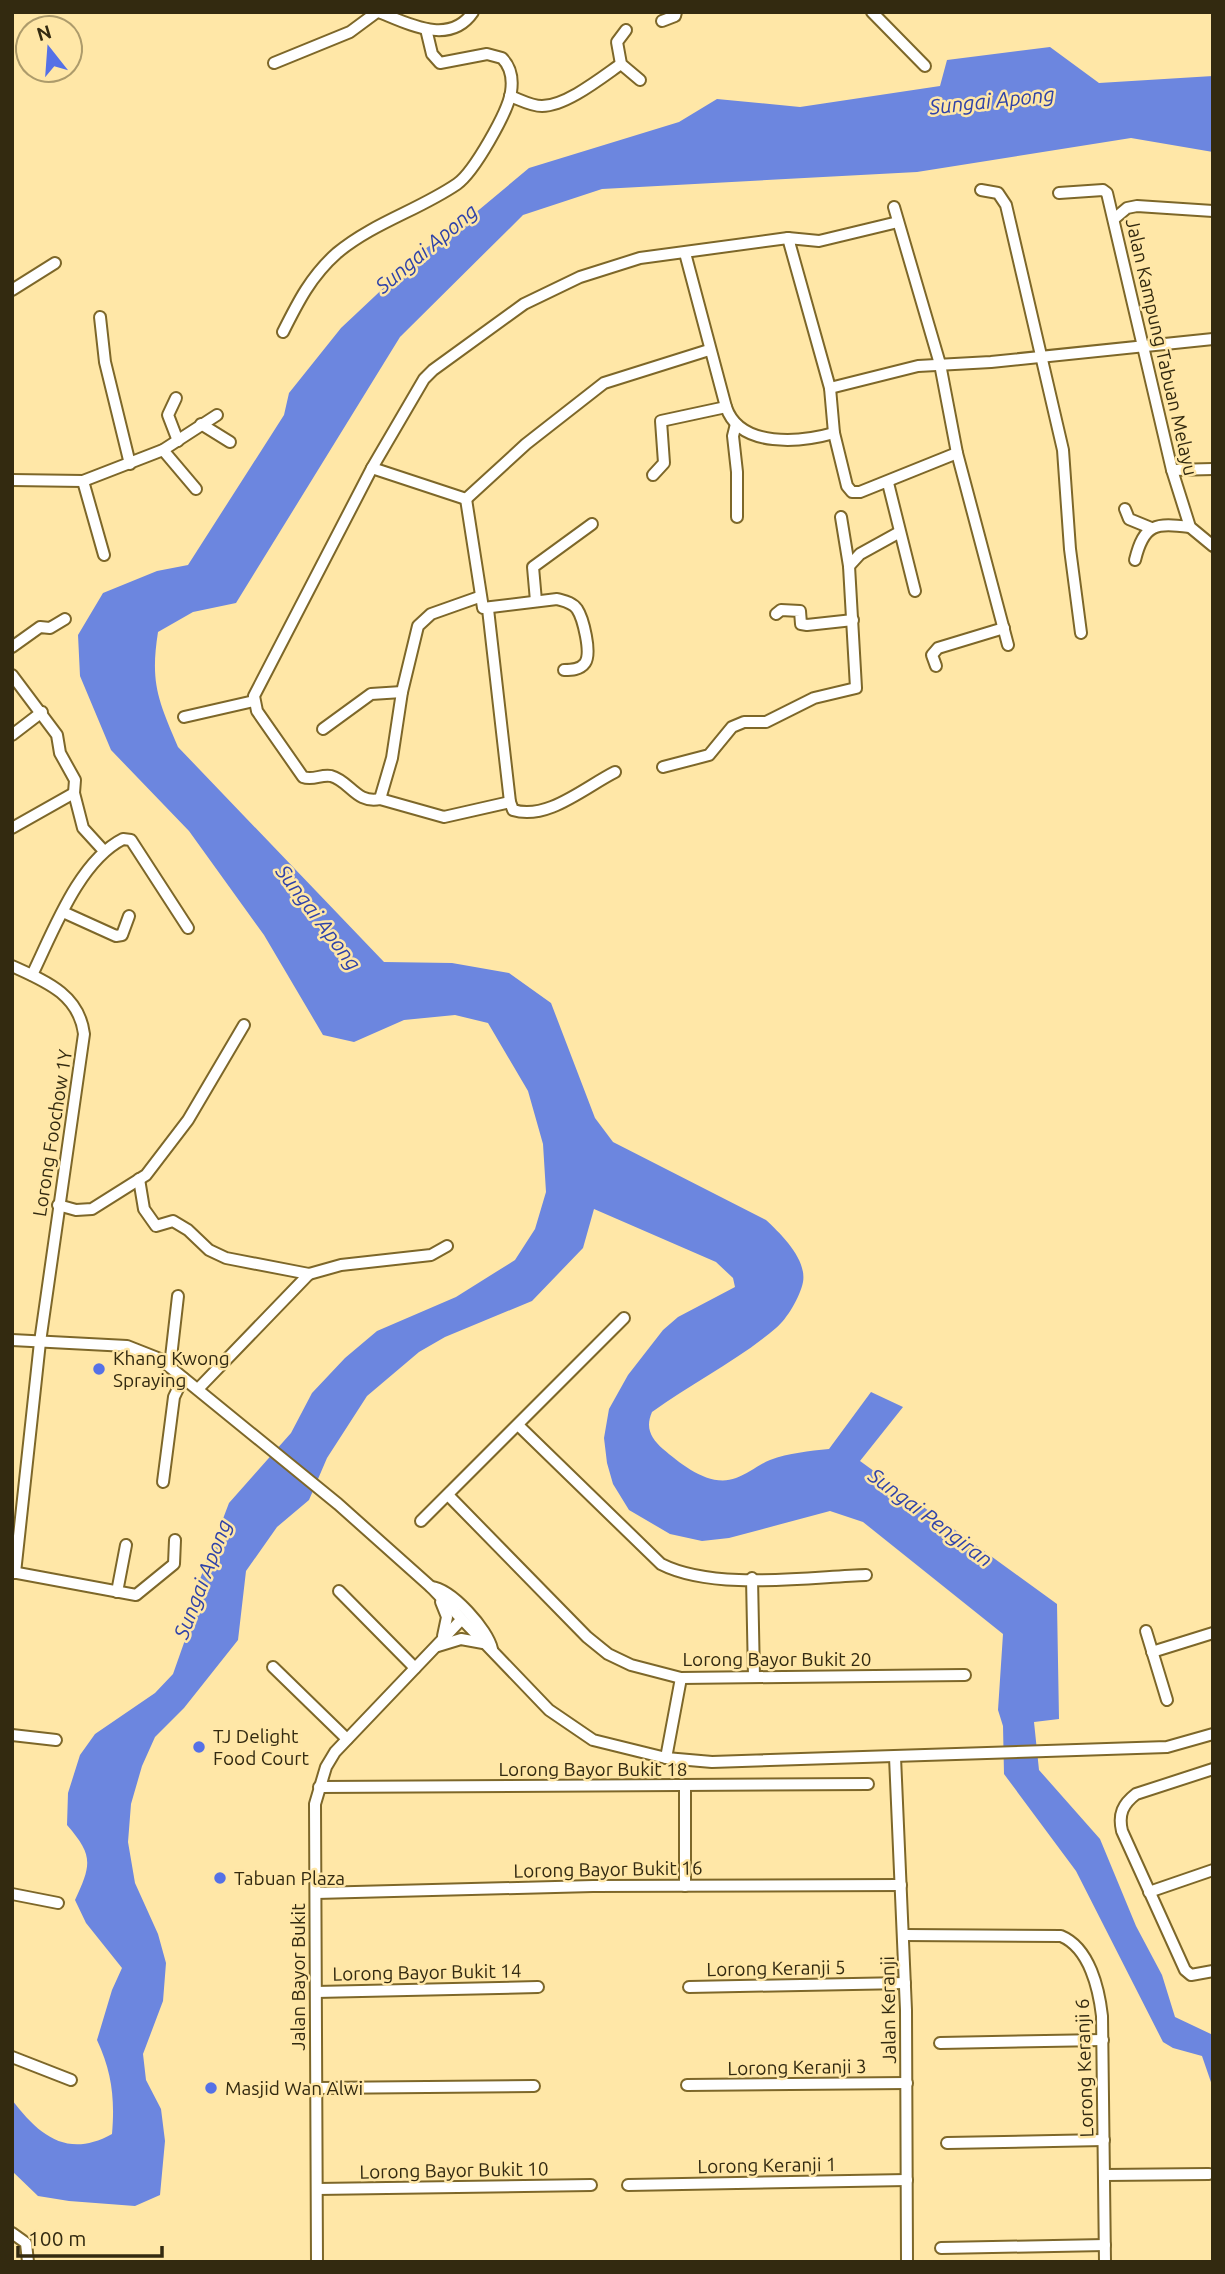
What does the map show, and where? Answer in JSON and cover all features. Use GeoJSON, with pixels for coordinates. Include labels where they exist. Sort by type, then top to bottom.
{"type":"FeatureCollection","features":[{"type":"Feature","properties":{"kind":"street"},"geometry":{"type":"LineString","coordinates":[[274,63],[350,32],[378,12],[426,29],[450,29],[466,22],[473,12]]}},
{"type":"Feature","properties":{"kind":"street"},"geometry":{"type":"LineString","coordinates":[[662,21],[675,16],[676,12]]}},
{"type":"Feature","properties":{"kind":"street"},"geometry":{"type":"LineString","coordinates":[[872,12],[925,66]]}},
{"type":"Feature","properties":{"kind":"street"},"geometry":{"type":"LineString","coordinates":[[282,332],[307,283],[337,254],[371,229],[459,182],[475,163],[510,96],[511,72],[502,58],[486,54],[440,63],[432,54],[426,29]]}},
{"type":"Feature","properties":{"kind":"street"},"geometry":{"type":"LineString","coordinates":[[626,30],[617,42],[621,64],[640,80]]}},
{"type":"Feature","properties":{"kind":"street"},"geometry":{"type":"LineString","coordinates":[[510,96],[532,106],[546,107],[583,90],[621,64]]}},
{"type":"Feature","properties":{"kind":"street"},"geometry":{"type":"LineString","coordinates":[[981,190],[998,193],[1006,205],[1042,355],[1063,450],[1070,549],[1081,633]]}},
{"type":"Feature","properties":{"kind":"street","name":"Jalan Kampung Tabuan Melayu"},"geometry":{"type":"LineString","coordinates":[[1059,192],[1106,191],[1172,470],[1190,527]]}},
{"type":"Feature","properties":{"kind":"street"},"geometry":{"type":"LineString","coordinates":[[1114,219],[1127,208],[1138,205],[1213,211]]}},
{"type":"Feature","properties":{"kind":"street"},"geometry":{"type":"LineString","coordinates":[[894,206],[940,364],[957,453],[1008,645]]}},
{"type":"Feature","properties":{"kind":"street"},"geometry":{"type":"LineString","coordinates":[[510,802],[444,817],[380,799],[360,797],[333,777],[303,777],[257,711],[254,701],[296,612],[372,468],[424,379],[476,335],[559,286],[640,258],[788,238],[819,242],[898,222]]}},
{"type":"Feature","properties":{"kind":"street"},"geometry":{"type":"LineString","coordinates":[[788,238],[830,388],[834,433],[847,486],[852,492],[888,483],[957,453]]}},
{"type":"Feature","properties":{"kind":"street"},"geometry":{"type":"LineString","coordinates":[[685,253],[709,350],[726,407],[736,424],[752,433],[783,441],[809,440],[834,433]]}},
{"type":"Feature","properties":{"kind":"street"},"geometry":{"type":"LineString","coordinates":[[12,290],[55,262]]}},
{"type":"Feature","properties":{"kind":"street"},"geometry":{"type":"LineString","coordinates":[[100,317],[105,362],[130,464]]}},
{"type":"Feature","properties":{"kind":"street"},"geometry":{"type":"LineString","coordinates":[[830,388],[918,366],[991,362],[1213,339]]}},
{"type":"Feature","properties":{"kind":"street"},"geometry":{"type":"LineString","coordinates":[[466,499],[526,444],[604,383],[709,350]]}},
{"type":"Feature","properties":{"kind":"street"},"geometry":{"type":"LineString","coordinates":[[176,398],[168,415],[178,441]]}},
{"type":"Feature","properties":{"kind":"street"},"geometry":{"type":"LineString","coordinates":[[653,475],[664,463],[661,421],[726,407]]}},
{"type":"Feature","properties":{"kind":"street"},"geometry":{"type":"LineString","coordinates":[[12,480],[83,481],[163,450],[217,415]]}},
{"type":"Feature","properties":{"kind":"street"},"geometry":{"type":"LineString","coordinates":[[736,424],[733,436],[737,472],[737,517]]}},
{"type":"Feature","properties":{"kind":"street"},"geometry":{"type":"LineString","coordinates":[[201,425],[230,442]]}},
{"type":"Feature","properties":{"kind":"street"},"geometry":{"type":"LineString","coordinates":[[163,450],[196,489]]}},
{"type":"Feature","properties":{"kind":"street"},"geometry":{"type":"LineString","coordinates":[[372,468],[466,499]]}},
{"type":"Feature","properties":{"kind":"street"},"geometry":{"type":"LineString","coordinates":[[1172,470],[1213,469]]}},
{"type":"Feature","properties":{"kind":"street"},"geometry":{"type":"LineString","coordinates":[[83,481],[104,555]]}},
{"type":"Feature","properties":{"kind":"street"},"geometry":{"type":"LineString","coordinates":[[888,483],[898,533],[915,591]]}},
{"type":"Feature","properties":{"kind":"street"},"geometry":{"type":"LineString","coordinates":[[466,499],[479,597],[483,608],[488,610],[557,599],[568,601],[577,609],[587,653],[585,663],[577,669],[564,670]]}},
{"type":"Feature","properties":{"kind":"street"},"geometry":{"type":"LineString","coordinates":[[1125,509],[1129,519],[1151,528],[1169,525],[1190,527],[1213,546]]}},
{"type":"Feature","properties":{"kind":"street"},"geometry":{"type":"LineString","coordinates":[[663,767],[709,755],[732,727],[744,722],[766,722],[796,705],[856,688],[858,680],[849,566],[841,517]]}},
{"type":"Feature","properties":{"kind":"street"},"geometry":{"type":"LineString","coordinates":[[536,601],[534,567],[592,524]]}},
{"type":"Feature","properties":{"kind":"street"},"geometry":{"type":"LineString","coordinates":[[1135,560],[1143,536],[1151,528]]}},
{"type":"Feature","properties":{"kind":"street"},"geometry":{"type":"LineString","coordinates":[[849,566],[860,554],[898,533]]}},
{"type":"Feature","properties":{"kind":"street"},"geometry":{"type":"LineString","coordinates":[[380,799],[392,758],[402,692],[418,626],[423,619],[479,597]]}},
{"type":"Feature","properties":{"kind":"street"},"geometry":{"type":"LineString","coordinates":[[488,610],[513,810],[523,813],[551,809],[615,772]]}},
{"type":"Feature","properties":{"kind":"street"},"geometry":{"type":"LineString","coordinates":[[776,614],[781,610],[800,611],[802,624],[807,625],[853,620]]}},
{"type":"Feature","properties":{"kind":"street"},"geometry":{"type":"LineString","coordinates":[[12,647],[40,627],[50,628],[65,619]]}},
{"type":"Feature","properties":{"kind":"street"},"geometry":{"type":"LineString","coordinates":[[936,666],[932,655],[937,649],[1004,628]]}},
{"type":"Feature","properties":{"kind":"street"},"geometry":{"type":"LineString","coordinates":[[12,675],[57,735],[60,753],[75,780],[74,793],[83,828],[104,851]]}},
{"type":"Feature","properties":{"kind":"street"},"geometry":{"type":"LineString","coordinates":[[323,729],[372,694],[402,692]]}},
{"type":"Feature","properties":{"kind":"street"},"geometry":{"type":"LineString","coordinates":[[184,717],[254,701]]}},
{"type":"Feature","properties":{"kind":"street"},"geometry":{"type":"LineString","coordinates":[[12,735],[41,712]]}},
{"type":"Feature","properties":{"kind":"street"},"geometry":{"type":"LineString","coordinates":[[12,828],[74,793]]}},
{"type":"Feature","properties":{"kind":"street"},"geometry":{"type":"LineString","coordinates":[[32,975],[63,912],[104,851],[124,839],[131,840],[188,928]]}},
{"type":"Feature","properties":{"kind":"street"},"geometry":{"type":"LineString","coordinates":[[63,912],[116,936],[122,935],[130,916]]}},
{"type":"Feature","properties":{"kind":"street","name":"Lorong Foochow 1Y"},"geometry":{"type":"LineString","coordinates":[[12,966],[68,996],[82,1020],[84,1034],[58,1205],[13,1573]]}},
{"type":"Feature","properties":{"kind":"street"},"geometry":{"type":"LineString","coordinates":[[58,1205],[76,1210],[92,1209],[146,1175],[168,1150],[243,1025]]}},
{"type":"Feature","properties":{"kind":"street"},"geometry":{"type":"LineString","coordinates":[[139,1179],[145,1209],[156,1227],[173,1221],[188,1230],[209,1250],[226,1258],[309,1274],[341,1265],[431,1255],[447,1246]]}},
{"type":"Feature","properties":{"kind":"street"},"geometry":{"type":"LineString","coordinates":[[198,1390],[309,1274]]}},
{"type":"Feature","properties":{"kind":"street"},"geometry":{"type":"LineString","coordinates":[[170,1366],[178,1296]]}},
{"type":"Feature","properties":{"kind":"street"},"geometry":{"type":"LineString","coordinates":[[421,1521],[519,1426],[624,1318]]}},
{"type":"Feature","properties":{"kind":"street"},"geometry":{"type":"LineString","coordinates":[[12,1340],[127,1346],[143,1350],[170,1366],[338,1504],[434,1590],[549,1710],[593,1740],[666,1758],[712,1762],[1167,1747],[1213,1734]]}},
{"type":"Feature","properties":{"kind":"street"},"geometry":{"type":"LineString","coordinates":[[163,1482],[174,1397],[183,1378]]}},
{"type":"Feature","properties":{"kind":"street"},"geometry":{"type":"LineString","coordinates":[[519,1426],[661,1564],[693,1575],[752,1578],[866,1575]]}},
{"type":"Feature","properties":{"kind":"street","name":"Lorong Bayor Bukit 20"},"geometry":{"type":"LineString","coordinates":[[448,1496],[587,1637],[608,1654],[631,1665],[681,1678],[965,1675]]}},
{"type":"Feature","properties":{"kind":"street"},"geometry":{"type":"LineString","coordinates":[[13,1573],[136,1595],[167,1573],[174,1564],[175,1540]]}},
{"type":"Feature","properties":{"kind":"street"},"geometry":{"type":"LineString","coordinates":[[117,1592],[125,1545]]}},
{"type":"Feature","properties":{"kind":"street"},"geometry":{"type":"LineString","coordinates":[[752,1578],[754,1677]]}},
{"type":"Feature","properties":{"kind":"street"},"geometry":{"type":"LineString","coordinates":[[434,1590],[442,1588],[451,1596],[489,1636],[489,1647]]}},
{"type":"Feature","properties":{"kind":"street"},"geometry":{"type":"LineString","coordinates":[[434,1590],[447,1617],[446,1631],[436,1647]]}},
{"type":"Feature","properties":{"kind":"street"},"geometry":{"type":"LineString","coordinates":[[339,1591],[415,1668]]}},
{"type":"Feature","properties":{"kind":"street","name":"Jalan Bayor Bukit"},"geometry":{"type":"LineString","coordinates":[[317,2262],[315,1804],[318,1787],[326,1767],[347,1739],[461,1620]]}},
{"type":"Feature","properties":{"kind":"street"},"geometry":{"type":"LineString","coordinates":[[1146,1631],[1167,1700]]}},
{"type":"Feature","properties":{"kind":"street"},"geometry":{"type":"LineString","coordinates":[[1152,1652],[1213,1633]]}},
{"type":"Feature","properties":{"kind":"street"},"geometry":{"type":"LineString","coordinates":[[436,1647],[461,1639],[489,1647]]}},
{"type":"Feature","properties":{"kind":"street"},"geometry":{"type":"LineString","coordinates":[[273,1667],[347,1739]]}},
{"type":"Feature","properties":{"kind":"street"},"geometry":{"type":"LineString","coordinates":[[666,1758],[681,1678]]}},
{"type":"Feature","properties":{"kind":"street"},"geometry":{"type":"LineString","coordinates":[[12,1735],[56,1740]]}},
{"type":"Feature","properties":{"kind":"street","name":"Jalan Keranji"},"geometry":{"type":"LineString","coordinates":[[895,1758],[904,1935],[907,2262]]}},
{"type":"Feature","properties":{"kind":"street"},"geometry":{"type":"LineString","coordinates":[[1213,1769],[1136,1794],[1128,1800],[1119,1818],[1122,1831],[1185,1970],[1191,1975],[1213,1971]]}},
{"type":"Feature","properties":{"kind":"street","name":"Lorong Bayor Bukit 18"},"geometry":{"type":"LineString","coordinates":[[318,1787],[868,1784]]}},
{"type":"Feature","properties":{"kind":"street"},"geometry":{"type":"LineString","coordinates":[[685,1786],[685,1886]]}},
{"type":"Feature","properties":{"kind":"street"},"geometry":{"type":"LineString","coordinates":[[1149,1892],[1213,1870]]}},
{"type":"Feature","properties":{"kind":"street","name":"Lorong Bayor Bukit 16"},"geometry":{"type":"LineString","coordinates":[[316,1893],[901,1885]]}},
{"type":"Feature","properties":{"kind":"street"},"geometry":{"type":"LineString","coordinates":[[12,1894],[58,1903]]}},
{"type":"Feature","properties":{"kind":"street","name":"Lorong Keranji 6"},"geometry":{"type":"LineString","coordinates":[[904,1935],[1068,1939],[1083,1956],[1096,1982],[1103,2040],[1105,2262]]}},
{"type":"Feature","properties":{"kind":"street","name":"Lorong Keranji 5"},"geometry":{"type":"LineString","coordinates":[[689,1987],[905,1983]]}},
{"type":"Feature","properties":{"kind":"street","name":"Lorong Bayor Bukit 14"},"geometry":{"type":"LineString","coordinates":[[316,1992],[538,1987]]}},
{"type":"Feature","properties":{"kind":"street"},"geometry":{"type":"LineString","coordinates":[[940,2043],[1103,2040]]}},
{"type":"Feature","properties":{"kind":"street"},"geometry":{"type":"LineString","coordinates":[[12,2057],[71,2080]]}},
{"type":"Feature","properties":{"kind":"street","name":"Lorong Keranji 3"},"geometry":{"type":"LineString","coordinates":[[687,2085],[907,2083]]}},
{"type":"Feature","properties":{"kind":"street"},"geometry":{"type":"LineString","coordinates":[[316,2088],[534,2086]]}},
{"type":"Feature","properties":{"kind":"street"},"geometry":{"type":"LineString","coordinates":[[947,2143],[1104,2140]]}},
{"type":"Feature","properties":{"kind":"street"},"geometry":{"type":"LineString","coordinates":[[1105,2175],[1209,2174]]}},
{"type":"Feature","properties":{"kind":"street","name":"Lorong Keranji 1"},"geometry":{"type":"LineString","coordinates":[[628,2185],[907,2180]]}},
{"type":"Feature","properties":{"kind":"street","name":"Lorong Bayor Bukit 10"},"geometry":{"type":"LineString","coordinates":[[317,2189],[591,2185]]}},
{"type":"Feature","properties":{"kind":"street"},"geometry":{"type":"LineString","coordinates":[[12,2233],[26,2243],[28,2262]]}},
{"type":"Feature","properties":{"kind":"street"},"geometry":{"type":"LineString","coordinates":[[941,2248],[1105,2245]]}},
{"type":"Feature","properties":{"kind":"water"},"geometry":{"type":"Polygon","coordinates":[[[1050,47],[1099,83],[1213,76],[1213,152],[1131,138],[917,172],[602,189],[523,215],[400,337],[236,603],[193,612],[158,632],[155,665],[157,691],[178,747],[384,962],[452,963],[509,973],[551,1003],[595,1118],[613,1142],[766,1220],[792,1248],[801,1265],[803,1282],[796,1301],[784,1319],[747,1351],[652,1412],[649,1428],[652,1437],[688,1468],[706,1477],[726,1480],[777,1458],[829,1449],[871,1392],[903,1407],[860,1461],[1057,1604],[1059,1719],[1034,1722],[1039,1770],[1100,1839],[1136,1926],[1162,1975],[1175,2017],[1213,2035],[1213,2088],[1202,2056],[1173,2048],[1163,2042],[1076,1871],[1004,1774],[1003,1726],[998,1710],[1003,1634],[863,1522],[830,1511],[729,1538],[702,1541],[670,1534],[629,1510],[613,1484],[607,1463],[604,1438],[609,1409],[628,1375],[663,1330],[678,1317],[735,1287],[733,1278],[716,1262],[594,1209],[583,1248],[532,1301],[445,1337],[419,1352],[367,1396],[327,1458],[309,1500],[277,1527],[246,1571],[238,1640],[184,1708],[155,1737],[142,1766],[131,1804],[128,1842],[135,1883],[158,1934],[166,1963],[163,2001],[143,2054],[146,2080],[161,2109],[165,2141],[160,2195],[135,2206],[38,2196],[12,2171],[12,2100],[33,2124],[55,2140],[81,2144],[112,2134],[111,2086],[97,2040],[112,1990],[122,1968],[86,1923],[75,1900],[87,1868],[82,1844],[67,1825],[68,1793],[80,1755],[95,1734],[155,1693],[173,1674],[185,1640],[189,1608],[229,1503],[291,1433],[312,1393],[345,1358],[377,1331],[456,1297],[515,1260],[535,1229],[546,1192],[543,1144],[528,1091],[488,1023],[455,1015],[404,1020],[354,1042],[323,1035],[264,935],[189,831],[111,750],[80,676],[78,635],[103,593],[157,571],[188,565],[284,415],[289,393],[341,328],[425,249],[474,214],[529,168],[679,122],[717,99],[800,107],[940,86],[947,60],[1050,47]]]}},
{"type":"Feature","properties":{"kind":"place","name":"Khang Kwong Spraying"},"geometry":{"type":"Point","coordinates":[99,1369]}},
{"type":"Feature","properties":{"kind":"place","name":"TJ Delight Food Court"},"geometry":{"type":"Point","coordinates":[199,1747]}},
{"type":"Feature","properties":{"kind":"place","name":"Tabuan Plaza"},"geometry":{"type":"Point","coordinates":[220,1878]}},
{"type":"Feature","properties":{"kind":"place","name":"Masjid Wan Alwi"},"geometry":{"type":"Point","coordinates":[211,2088]}},
{"type":"Feature","properties":{"kind":"water label","name":"Sungai Apong"},"geometry":{"type":"Point","coordinates":[992,100]}},
{"type":"Feature","properties":{"kind":"water label","name":"Sungai Apong"},"geometry":{"type":"Point","coordinates":[426,248]}},
{"type":"Feature","properties":{"kind":"water label","name":"Sungai Apong"},"geometry":{"type":"Point","coordinates":[319,917]}},
{"type":"Feature","properties":{"kind":"water label","name":"Sungai Pengiran"},"geometry":{"type":"Point","coordinates":[931,1517]}},
{"type":"Feature","properties":{"kind":"water label","name":"Sungai Apong"},"geometry":{"type":"Point","coordinates":[202,1579]}}]}
